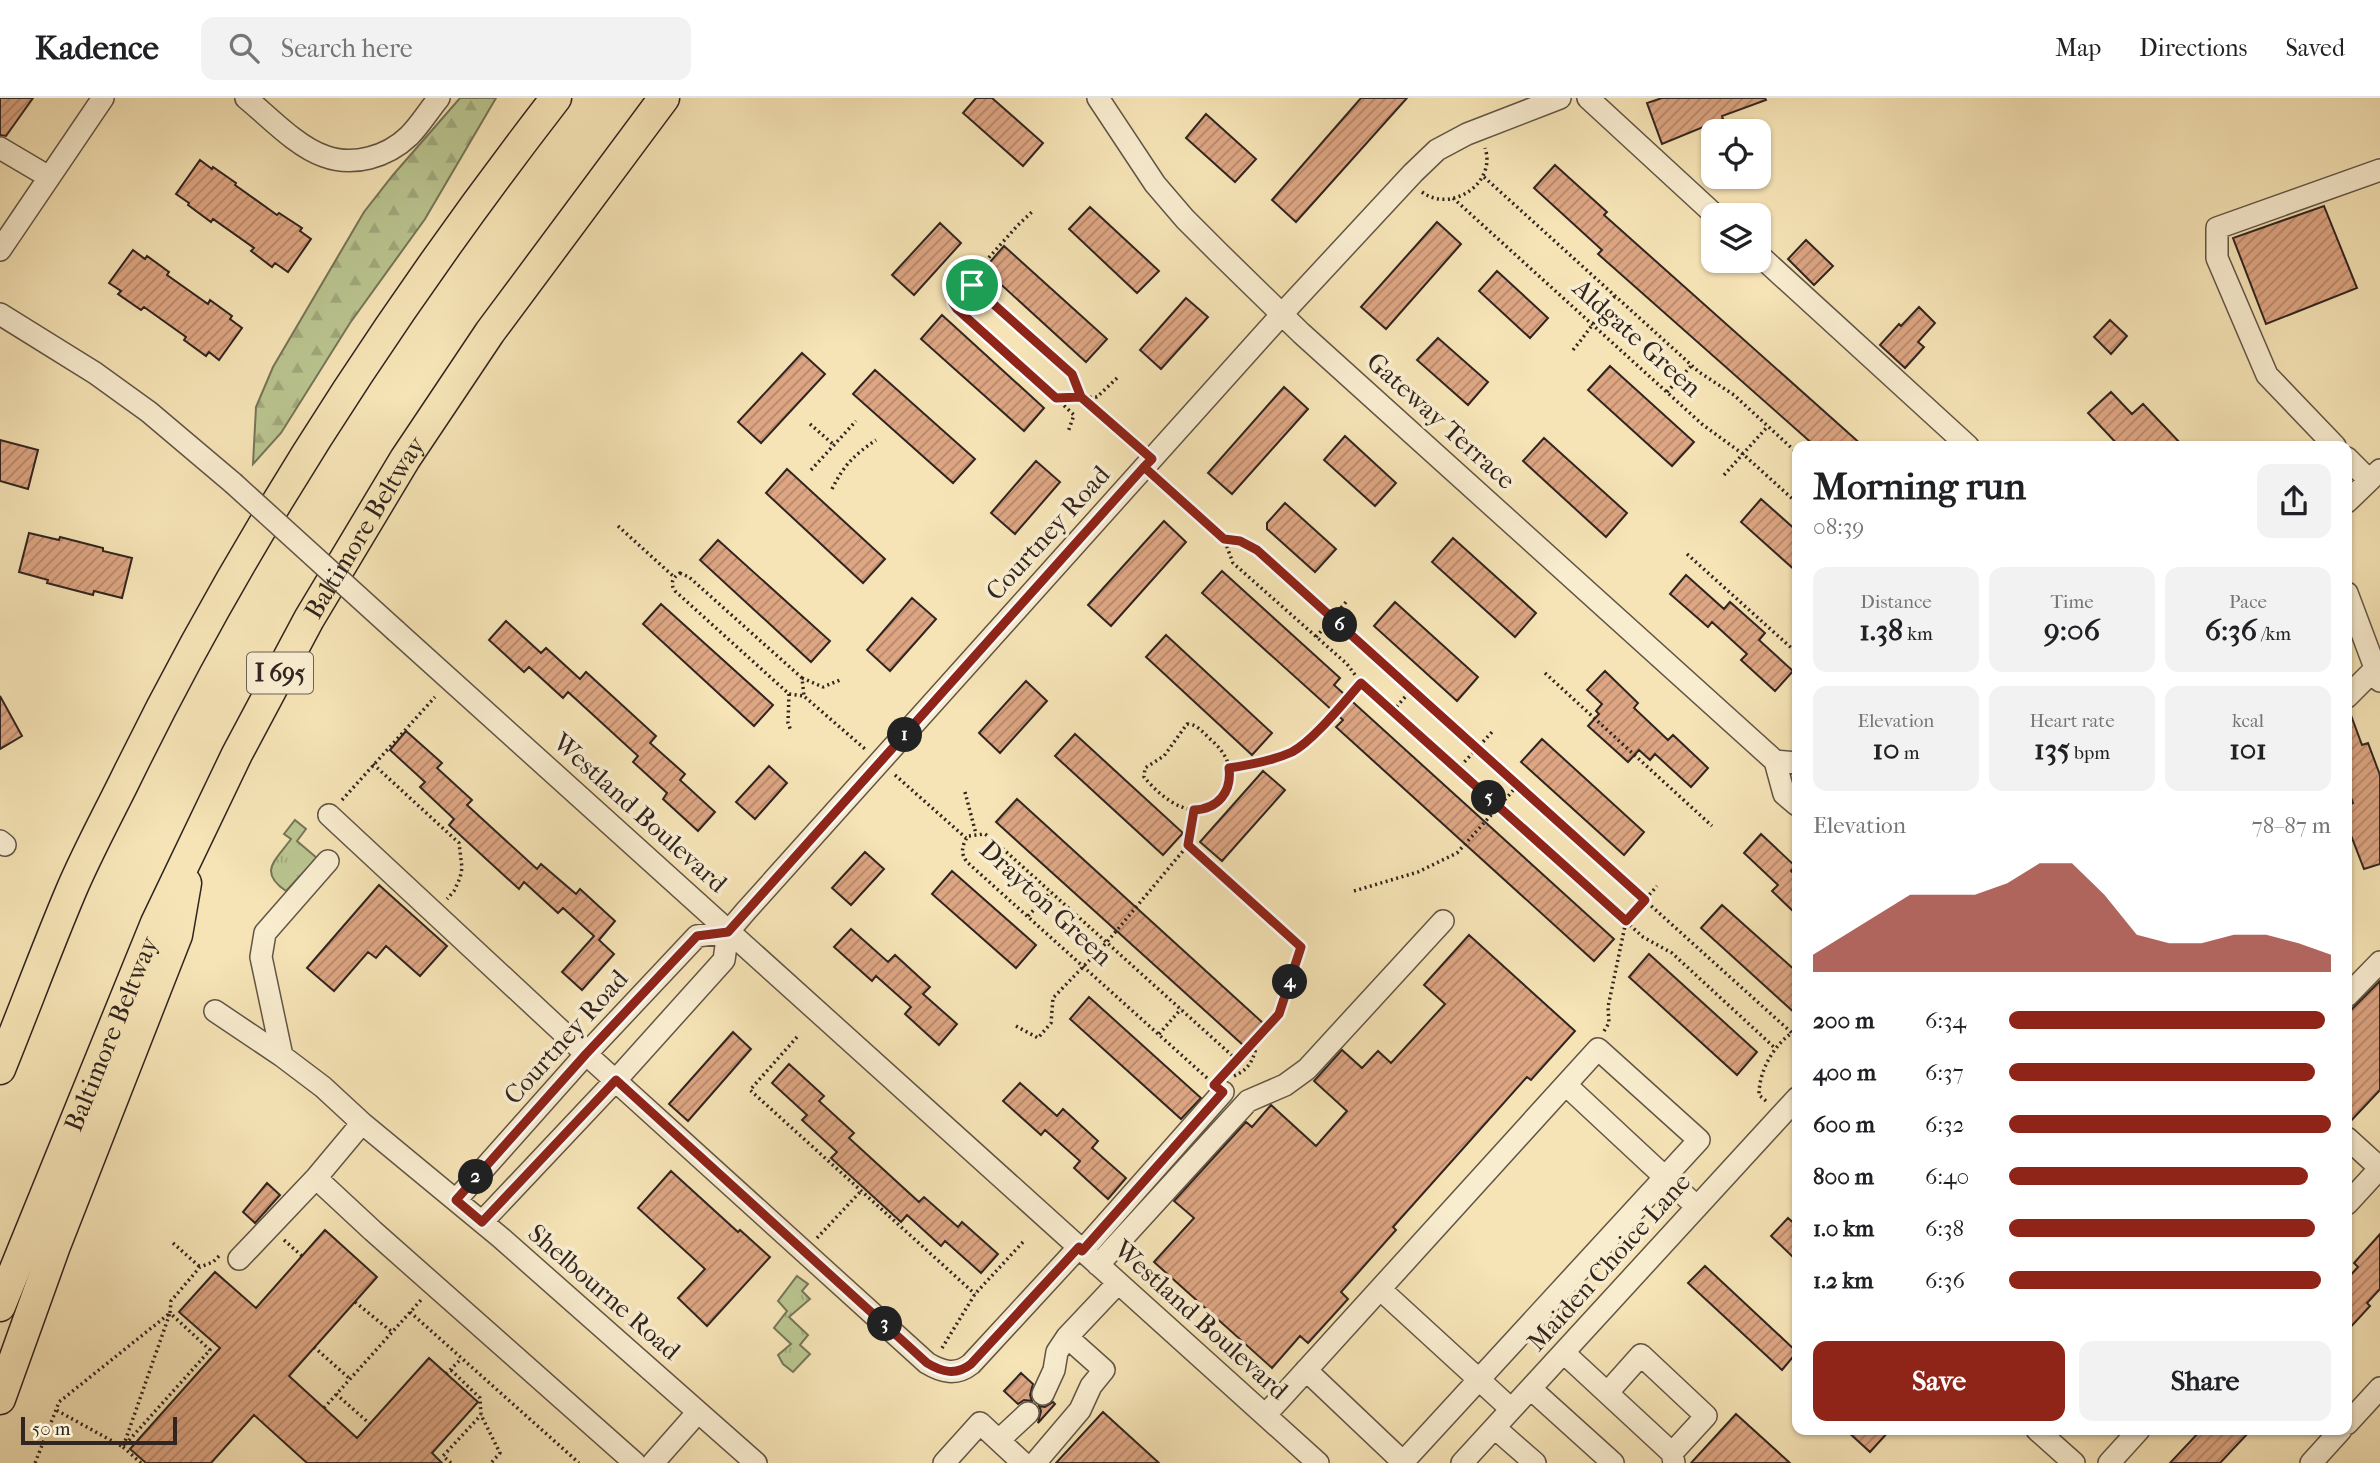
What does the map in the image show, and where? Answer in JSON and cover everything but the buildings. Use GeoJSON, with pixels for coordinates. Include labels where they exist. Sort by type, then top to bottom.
{"type":"FeatureCollection","features":[{"type":"Feature","properties":{"kind":"highway"},"geometry":{"type":"LineString","coordinates":[[0,1069],[72,890],[157,715],[232,577],[330,414],[410,294],[556,98]]}},
{"type":"Feature","properties":{"kind":"highway","name":"Baltimore Beltway"},"geometry":{"type":"LineString","coordinates":[[0,1306],[156,923],[237,754],[309,619],[405,459],[490,332],[664,98]]}},
{"type":"Feature","properties":{"kind":"highway"},"geometry":{"type":"LineString","coordinates":[[0,1399],[55,1245],[177,936],[192,849]]}},
{"type":"Feature","properties":{"kind":"street"},"geometry":{"type":"LineString","coordinates":[[0,250],[103,98]]}},
{"type":"Feature","properties":{"kind":"street"},"geometry":{"type":"LineString","coordinates":[[246,98],[272,106],[304,145],[324,157],[346,160],[368,159],[388,152],[410,136],[439,98]]}},
{"type":"Feature","properties":{"kind":"street","name":"Gateway Terrace"},"geometry":{"type":"LineString","coordinates":[[1098,98],[1155,184],[1185,219],[1282,314],[1775,761]]}},
{"type":"Feature","properties":{"kind":"street","name":"Courtney Road"},"geometry":{"type":"LineString","coordinates":[[482,1222],[724,960],[728,932],[1282,314],[1407,180],[1437,150],[1478,129],[1560,98]]}},
{"type":"Feature","properties":{"kind":"street"},"geometry":{"type":"LineString","coordinates":[[1588,98],[1702,203]]}},
{"type":"Feature","properties":{"kind":"street"},"geometry":{"type":"LineString","coordinates":[[0,148],[49,177]]}},
{"type":"Feature","properties":{"kind":"street"},"geometry":{"type":"LineString","coordinates":[[2330,441],[2267,375],[2217,258],[2217,228],[2380,170]]}},
{"type":"Feature","properties":{"kind":"street"},"geometry":{"type":"LineString","coordinates":[[1771,266],[1963,441]]}},
{"type":"Feature","properties":{"kind":"street","name":"Westland Boulevard"},"geometry":{"type":"LineString","coordinates":[[0,314],[94,373],[149,412],[233,483],[1318,1463]]}},
{"type":"Feature","properties":{"kind":"street"},"geometry":{"type":"LineString","coordinates":[[2352,461],[2375,475],[2352,497]]}},
{"type":"Feature","properties":{"kind":"street"},"geometry":{"type":"LineString","coordinates":[[2352,606],[2378,672],[2352,693]]}},
{"type":"Feature","properties":{"kind":"street"},"geometry":{"type":"LineString","coordinates":[[1792,763],[1775,761],[1784,794],[1792,801]]}},
{"type":"Feature","properties":{"kind":"street"},"geometry":{"type":"LineString","coordinates":[[329,815],[586,1054],[804,1251],[932,1366],[948,1372],[965,1369],[1248,1101],[1285,1084],[1307,1069],[1443,921]]}},
{"type":"Feature","properties":{"kind":"street"},"geometry":{"type":"LineString","coordinates":[[282,1056],[261,957],[262,945],[265,933],[328,861]]}},
{"type":"Feature","properties":{"kind":"street","name":"Courtney Road"},"geometry":{"type":"LineString","coordinates":[[456,1200],[586,1054],[697,936],[728,932]]}},
{"type":"Feature","properties":{"kind":"street"},"geometry":{"type":"LineString","coordinates":[[2352,991],[2380,962]]}},
{"type":"Feature","properties":{"kind":"street","name":"Shelbourne Road"},"geometry":{"type":"LineString","coordinates":[[215,1011],[323,1087],[362,1124],[482,1222],[756,1463]]}},
{"type":"Feature","properties":{"kind":"street"},"geometry":{"type":"LineString","coordinates":[[1265,1415],[1598,1049],[1699,1140],[1403,1462],[1306,1370]]}},
{"type":"Feature","properties":{"kind":"street"},"geometry":{"type":"LineString","coordinates":[[1566,1085],[1697,1207]]}},
{"type":"Feature","properties":{"kind":"street"},"geometry":{"type":"LineString","coordinates":[[1086,1254],[1223,1092]]}},
{"type":"Feature","properties":{"kind":"street","name":"Maiden Choice Lane"},"geometry":{"type":"LineString","coordinates":[[1462,1463],[1792,1104]]}},
{"type":"Feature","properties":{"kind":"street"},"geometry":{"type":"LineString","coordinates":[[230,1256],[316,1178],[362,1124]]}},
{"type":"Feature","properties":{"kind":"street"},"geometry":{"type":"LineString","coordinates":[[2352,1143],[2380,1168],[2352,1199]]}},
{"type":"Feature","properties":{"kind":"street"},"geometry":{"type":"LineString","coordinates":[[316,1178],[635,1463]]}},
{"type":"Feature","properties":{"kind":"street"},"geometry":{"type":"LineString","coordinates":[[1043,1394],[1054,1370],[1057,1352],[1067,1337],[1118,1283]]}},
{"type":"Feature","properties":{"kind":"street"},"geometry":{"type":"LineString","coordinates":[[1380,1289],[1511,1409]]}},
{"type":"Feature","properties":{"kind":"street"},"geometry":{"type":"LineString","coordinates":[[1035,1463],[1080,1410],[1091,1386],[1104,1370],[1067,1337]]}},
{"type":"Feature","properties":{"kind":"street"},"geometry":{"type":"LineString","coordinates":[[1564,1353],[1608,1392],[1673,1458],[1706,1416],[1641,1355],[1608,1392]]}},
{"type":"Feature","properties":{"kind":"street"},"geometry":{"type":"LineString","coordinates":[[2352,1419],[2380,1388]]}},
{"type":"Feature","properties":{"kind":"street"},"geometry":{"type":"LineString","coordinates":[[1531,1389],[1614,1463]]}},
{"type":"Feature","properties":{"kind":"street"},"geometry":{"type":"LineString","coordinates":[[653,1463],[698,1412]]}},
{"type":"Feature","properties":{"kind":"street"},"geometry":{"type":"LineString","coordinates":[[999,1440],[1028,1413]]}},
{"type":"Feature","properties":{"kind":"street"},"geometry":{"type":"LineString","coordinates":[[944,1463],[980,1423],[1024,1463]]}},
{"type":"Feature","properties":{"kind":"street"},"geometry":{"type":"LineString","coordinates":[[1495,1428],[1535,1463]]}},
{"type":"Feature","properties":{"kind":"street"},"geometry":{"type":"LineString","coordinates":[[2043,1435],[2074,1463]]}},
{"type":"Feature","properties":{"kind":"street"},"geometry":{"type":"LineString","coordinates":[[2119,1459],[2136,1435]]}},
{"type":"Feature","properties":{"kind":"street"},"geometry":{"type":"LineString","coordinates":[[2311,1463],[2337,1435]]}},
{"type":"Feature","properties":{"kind":"path"},"geometry":{"type":"LineString","coordinates":[[1407,180],[1432,198],[1453,198],[1470,191],[1484,177],[1488,155],[1478,129]]}},
{"type":"Feature","properties":{"kind":"path","name":"Aldgate Green"},"geometry":{"type":"LineString","coordinates":[[1484,177],[1692,365],[1734,395],[1792,448]]}},
{"type":"Feature","properties":{"kind":"path","name":"Aldgate Green"},"geometry":{"type":"LineString","coordinates":[[1453,198],[1715,435],[1743,454],[1792,498]]}},
{"type":"Feature","properties":{"kind":"path"},"geometry":{"type":"LineString","coordinates":[[972,285],[975,273],[1034,210]]}},
{"type":"Feature","properties":{"kind":"path"},"geometry":{"type":"LineString","coordinates":[[1069,432],[1073,415],[957,309],[953,303],[955,289],[960,285],[972,285],[1072,374],[1081,397],[1224,539],[1233,563],[1347,664],[1361,683],[1643,937],[1672,953],[1776,1049]]}},
{"type":"Feature","properties":{"kind":"path"},"geometry":{"type":"LineString","coordinates":[[1573,350],[1615,296]]}},
{"type":"Feature","properties":{"kind":"path"},"geometry":{"type":"LineString","coordinates":[[1667,392],[1692,365]]}},
{"type":"Feature","properties":{"kind":"path"},"geometry":{"type":"LineString","coordinates":[[1056,398],[1097,397],[1117,379]]}},
{"type":"Feature","properties":{"kind":"path"},"geometry":{"type":"LineString","coordinates":[[811,470],[856,421]]}},
{"type":"Feature","properties":{"kind":"path"},"geometry":{"type":"LineString","coordinates":[[810,424],[834,446]]}},
{"type":"Feature","properties":{"kind":"path"},"geometry":{"type":"LineString","coordinates":[[1724,475],[1768,426]]}},
{"type":"Feature","properties":{"kind":"path"},"geometry":{"type":"LineString","coordinates":[[832,489],[843,468],[858,452],[876,440]]}},
{"type":"Feature","properties":{"kind":"path"},"geometry":{"type":"LineString","coordinates":[[618,526],[674,576]]}},
{"type":"Feature","properties":{"kind":"path"},"geometry":{"type":"LineString","coordinates":[[1224,539],[1240,541],[1257,550],[1792,1033],[1776,1049],[1764,1070],[1759,1086],[1759,1095],[1782,1115]]}},
{"type":"Feature","properties":{"kind":"path"},"geometry":{"type":"LineString","coordinates":[[1688,554],[1792,648]]}},
{"type":"Feature","properties":{"kind":"path"},"geometry":{"type":"LineString","coordinates":[[674,576],[680,573],[689,577],[802,678],[823,687],[840,680]]}},
{"type":"Feature","properties":{"kind":"path"},"geometry":{"type":"LineString","coordinates":[[674,576],[672,586],[675,591],[789,694],[804,696],[802,678]]}},
{"type":"Feature","properties":{"kind":"path"},"geometry":{"type":"LineString","coordinates":[[1316,637],[1346,602]]}},
{"type":"Feature","properties":{"kind":"path"},"geometry":{"type":"LineString","coordinates":[[1545,673],[1712,826]]}},
{"type":"Feature","properties":{"kind":"path"},"geometry":{"type":"LineString","coordinates":[[1229,768],[1250,765],[1293,751],[1307,741],[1361,683]]}},
{"type":"Feature","properties":{"kind":"path"},"geometry":{"type":"LineString","coordinates":[[1393,711],[1412,689]]}},
{"type":"Feature","properties":{"kind":"path"},"geometry":{"type":"LineString","coordinates":[[789,694],[788,723],[791,732]]}},
{"type":"Feature","properties":{"kind":"path"},"geometry":{"type":"LineString","coordinates":[[329,815],[435,697]]}},
{"type":"Feature","properties":{"kind":"path"},"geometry":{"type":"LineString","coordinates":[[1191,724],[1221,749],[1229,768],[1230,783],[1227,791],[1206,810],[1194,810],[1174,803],[1147,781],[1143,772],[1164,756],[1183,727],[1191,724]]}},
{"type":"Feature","properties":{"kind":"path"},"geometry":{"type":"LineString","coordinates":[[1457,770],[1493,730]]}},
{"type":"Feature","properties":{"kind":"path"},"geometry":{"type":"LineString","coordinates":[[373,764],[459,843],[462,868],[460,878],[454,891],[435,913]]}},
{"type":"Feature","properties":{"kind":"path"},"geometry":{"type":"LineString","coordinates":[[1354,891],[1418,872],[1457,853],[1518,785]]}},
{"type":"Feature","properties":{"kind":"path"},"geometry":{"type":"LineString","coordinates":[[965,792],[976,834]]}},
{"type":"Feature","properties":{"kind":"path"},"geometry":{"type":"LineString","coordinates":[[1016,1026],[1038,1038],[1051,1023],[1053,998],[1107,942],[1188,845],[1194,810]]}},
{"type":"Feature","properties":{"kind":"path","name":"Drayton Green"},"geometry":{"type":"LineString","coordinates":[[1223,1092],[963,857],[962,849],[968,836],[985,834],[992,839],[1237,1060]]}},
{"type":"Feature","properties":{"kind":"path"},"geometry":{"type":"LineString","coordinates":[[1188,845],[1301,947],[1279,1014],[1237,1060],[1222,1077],[1235,1076],[1249,1067],[1259,1036]]}},
{"type":"Feature","properties":{"kind":"path"},"geometry":{"type":"LineString","coordinates":[[1601,1036],[1609,1023],[1608,1007],[1626,921],[1657,886]]}},
{"type":"Feature","properties":{"kind":"path"},"geometry":{"type":"LineString","coordinates":[[1028,916],[1051,892]]}},
{"type":"Feature","properties":{"kind":"path"},"geometry":{"type":"LineString","coordinates":[[1158,1034],[1181,1009]]}},
{"type":"Feature","properties":{"kind":"path"},"geometry":{"type":"LineString","coordinates":[[797,1037],[750,1090],[975,1294]]}},
{"type":"Feature","properties":{"kind":"path"},"geometry":{"type":"LineString","coordinates":[[804,1251],[861,1191]]}},
{"type":"Feature","properties":{"kind":"path"},"geometry":{"type":"LineString","coordinates":[[932,1366],[975,1294],[1023,1242]]}},
{"type":"Feature","properties":{"kind":"path"},"geometry":{"type":"LineString","coordinates":[[173,1243],[201,1268]]}},
{"type":"Feature","properties":{"kind":"path"},"geometry":{"type":"LineString","coordinates":[[123,1447],[170,1313],[171,1301],[201,1268],[230,1256]]}},
{"type":"Feature","properties":{"kind":"path"},"geometry":{"type":"LineString","coordinates":[[324,1408],[434,1285]]}},
{"type":"Feature","properties":{"kind":"path"},"geometry":{"type":"LineString","coordinates":[[355,1302],[392,1332]]}},
{"type":"Feature","properties":{"kind":"path"},"geometry":{"type":"LineString","coordinates":[[410,1312],[579,1463]]}},
{"type":"Feature","properties":{"kind":"path"},"geometry":{"type":"LineString","coordinates":[[35,1463],[59,1402],[170,1313]]}},
{"type":"Feature","properties":{"kind":"path"},"geometry":{"type":"LineString","coordinates":[[123,1447],[210,1350],[170,1313]]}},
{"type":"Feature","properties":{"kind":"path"},"geometry":{"type":"LineString","coordinates":[[314,1347],[350,1379]]}},
{"type":"Feature","properties":{"kind":"path"},"geometry":{"type":"LineString","coordinates":[[446,1374],[461,1359]]}},
{"type":"Feature","properties":{"kind":"path"},"geometry":{"type":"LineString","coordinates":[[451,1370],[480,1398],[481,1415],[500,1453],[491,1463]]}},
{"type":"Feature","properties":{"kind":"path"},"geometry":{"type":"LineString","coordinates":[[336,1394],[370,1424]]}},
{"type":"Feature","properties":{"kind":"path"},"geometry":{"type":"LineString","coordinates":[[56,1410],[123,1447],[141,1463]]}},
{"type":"Feature","properties":{"kind":"path"},"geometry":{"type":"LineString","coordinates":[[451,1463],[443,1456],[481,1415]]}},
{"type":"Feature","properties":{"kind":"green space"},"geometry":{"type":"Polygon","coordinates":[[[460,98],[496,98],[425,219],[350,323],[281,433],[253,464],[256,407],[273,367],[364,212],[460,98]]]}},
{"type":"Feature","properties":{"kind":"green space"},"geometry":{"type":"Polygon","coordinates":[[[295,820],[306,829],[297,841],[317,858],[286,891],[273,878],[271,872],[275,860],[291,839],[284,834],[295,820]]]}},
{"type":"Feature","properties":{"kind":"green space"},"geometry":{"type":"Polygon","coordinates":[[[797,1276],[808,1284],[802,1291],[810,1299],[789,1317],[808,1335],[800,1345],[810,1354],[793,1372],[783,1364],[778,1355],[791,1344],[774,1328],[787,1311],[778,1301],[797,1276]]]}},
{"type":"Feature","properties":{"kind":"route"},"geometry":{"type":"LineString","coordinates":[[972,285],[960,285],[955,289],[952,297],[957,309],[1056,398],[1081,397],[1133,443],[1152,459],[1144,467],[1224,539],[1240,541],[1257,550],[1645,900],[1626,921],[1361,683],[1307,741],[1293,751],[1250,765],[1229,768],[1230,783],[1227,791],[1206,810],[1194,810],[1188,845],[1301,947],[1279,1014],[1214,1085],[1223,1092],[1082,1251],[1079,1247],[971,1364],[957,1372],[948,1372],[938,1370],[927,1363],[616,1080],[482,1222],[456,1200],[586,1054],[697,936],[728,932],[1015,610],[1144,467],[1152,459],[1081,397],[1072,374],[972,285]]}}]}
